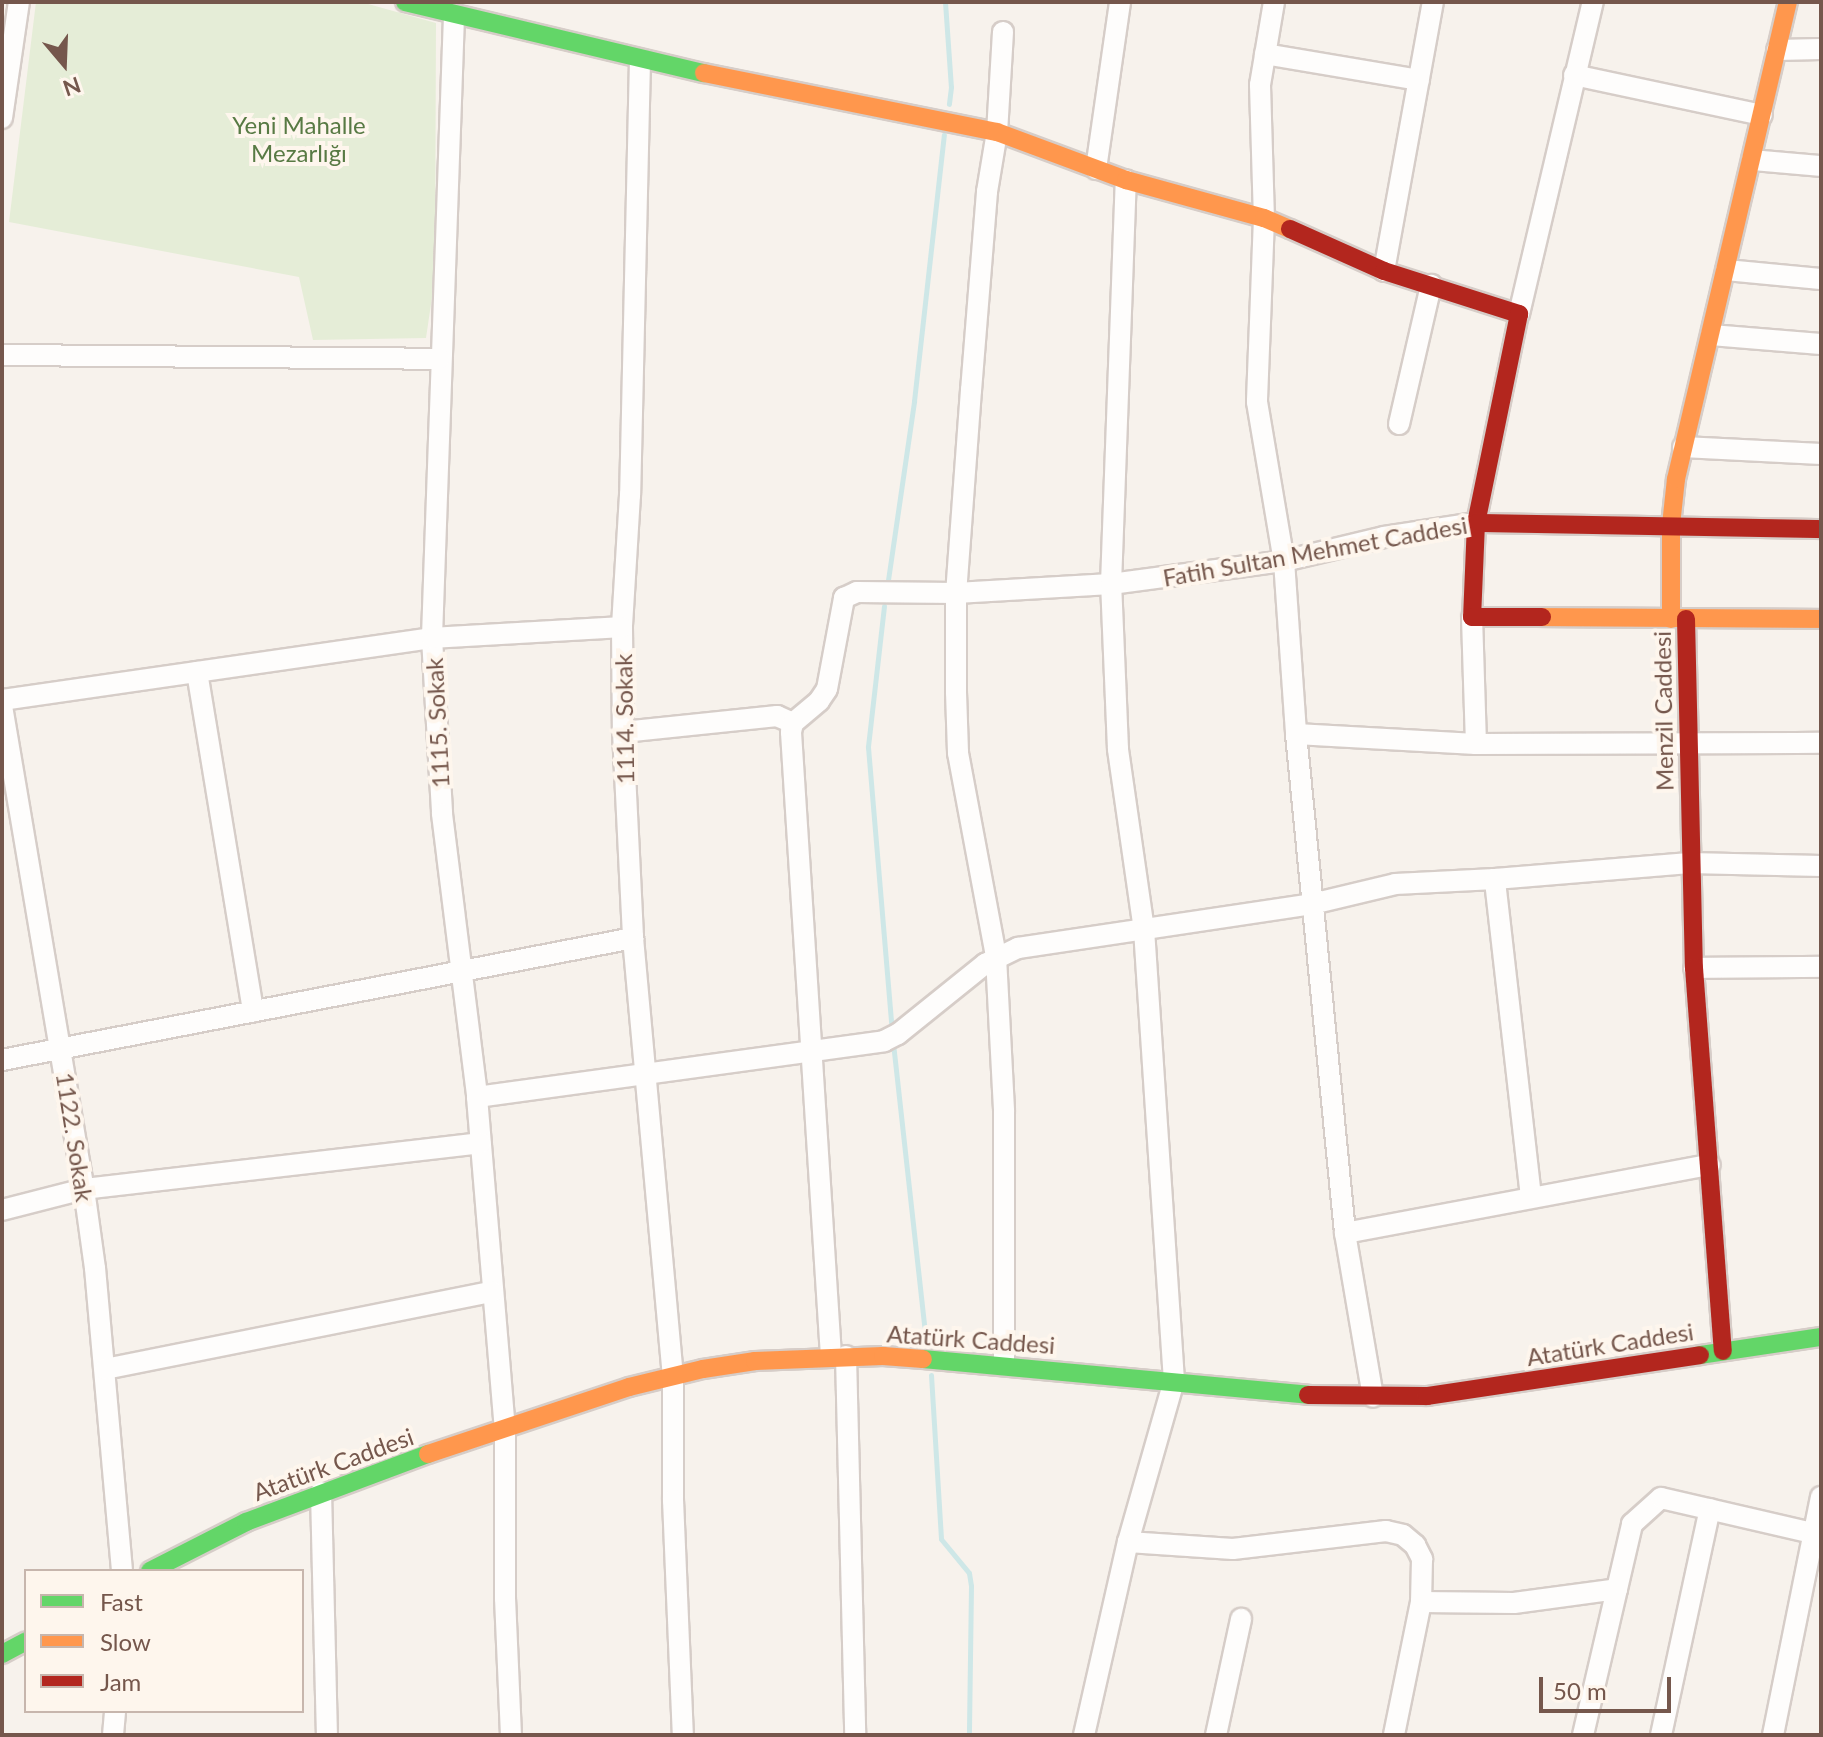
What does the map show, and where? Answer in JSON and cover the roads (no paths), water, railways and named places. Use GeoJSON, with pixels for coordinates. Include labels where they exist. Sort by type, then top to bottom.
{"type":"FeatureCollection","features":[{"type":"Feature","properties":{"kind":"street"},"geometry":{"type":"LineString","coordinates":[[2,118],[7,43],[19,2]]}},
{"type":"Feature","properties":{"kind":"street"},"geometry":{"type":"LineString","coordinates":[[405,2],[640,60],[997,132],[1126,180],[1264,218],[1384,271],[1519,314]]}},
{"type":"Feature","properties":{"kind":"street"},"geometry":{"type":"LineString","coordinates":[[1096,169],[1120,2]]}},
{"type":"Feature","properties":{"kind":"street"},"geometry":{"type":"LineString","coordinates":[[1274,2],[1260,85],[1264,218],[1257,402],[1284,561],[1296,734],[1345,1233],[1373,1397]]}},
{"type":"Feature","properties":{"kind":"street"},"geometry":{"type":"LineString","coordinates":[[1384,271],[1433,2]]}},
{"type":"Feature","properties":{"kind":"street"},"geometry":{"type":"LineString","coordinates":[[1476,744],[1472,617],[1476,523],[1519,314],[1593,2]]}},
{"type":"Feature","properties":{"kind":"street","name":"Menzil Caddesi"},"geometry":{"type":"LineString","coordinates":[[1723,1351],[1694,968],[1688,744],[1671,525],[1683,447],[1788,2]]}},
{"type":"Feature","properties":{"kind":"street","name":"1115. Sokak"},"geometry":{"type":"LineString","coordinates":[[454,16],[439,359],[432,638],[442,814],[477,1097],[505,1427],[505,1598],[511,1735]]}},
{"type":"Feature","properties":{"kind":"street"},"geometry":{"type":"LineString","coordinates":[[1003,32],[997,132],[987,192],[956,593],[958,753],[996,957],[1004,1112],[1004,1364]]}},
{"type":"Feature","properties":{"kind":"street"},"geometry":{"type":"LineString","coordinates":[[1777,50],[1821,49]]}},
{"type":"Feature","properties":{"kind":"street"},"geometry":{"type":"LineString","coordinates":[[1265,54],[1419,80]]}},
{"type":"Feature","properties":{"kind":"street","name":"1114. Sokak"},"geometry":{"type":"LineString","coordinates":[[640,60],[630,495],[622,627],[623,732],[633,938],[673,1376],[673,1500],[683,1735]]}},
{"type":"Feature","properties":{"kind":"street"},"geometry":{"type":"LineString","coordinates":[[1574,75],[1762,115]]}},
{"type":"Feature","properties":{"kind":"street"},"geometry":{"type":"LineString","coordinates":[[1752,160],[1821,166]]}},
{"type":"Feature","properties":{"kind":"street"},"geometry":{"type":"LineString","coordinates":[[1084,1735],[1128,1542],[1174,1381],[1144,930],[1118,749],[1111,584],[1126,180]]}},
{"type":"Feature","properties":{"kind":"street"},"geometry":{"type":"LineString","coordinates":[[1726,270],[1821,279]]}},
{"type":"Feature","properties":{"kind":"street"},"geometry":{"type":"LineString","coordinates":[[1399,424],[1431,285]]}},
{"type":"Feature","properties":{"kind":"street"},"geometry":{"type":"LineString","coordinates":[[1711,335],[1821,344]]}},
{"type":"Feature","properties":{"kind":"street"},"geometry":{"type":"LineString","coordinates":[[2,355],[439,359]]}},
{"type":"Feature","properties":{"kind":"street"},"geometry":{"type":"LineString","coordinates":[[1683,447],[1821,454]]}},
{"type":"Feature","properties":{"kind":"street","name":"Fatih Sultan Mehmet Caddesi"},"geometry":{"type":"LineString","coordinates":[[793,723],[819,701],[827,689],[841,606],[848,594],[857,592],[956,593],[1111,584],[1284,561],[1384,537],[1476,523],[1821,529]]}},
{"type":"Feature","properties":{"kind":"street"},"geometry":{"type":"LineString","coordinates":[[1472,617],[1821,619]]}},
{"type":"Feature","properties":{"kind":"street"},"geometry":{"type":"LineString","coordinates":[[2,703],[432,638],[622,627]]}},
{"type":"Feature","properties":{"kind":"street"},"geometry":{"type":"LineString","coordinates":[[197,672],[253,1011]]}},
{"type":"Feature","properties":{"kind":"street","name":"1122. Sokak"},"geometry":{"type":"LineString","coordinates":[[2,703],[84,1189],[105,1369],[122,1569]]}},
{"type":"Feature","properties":{"kind":"street"},"geometry":{"type":"LineString","coordinates":[[623,732],[777,716],[793,723],[809,1052],[838,1356],[855,1735]]}},
{"type":"Feature","properties":{"kind":"street"},"geometry":{"type":"LineString","coordinates":[[1296,734],[1476,744],[1821,743]]}},
{"type":"Feature","properties":{"kind":"street"},"geometry":{"type":"LineString","coordinates":[[477,1097],[888,1039],[996,957],[1018,948],[1312,904],[1395,884],[1689,863],[1821,866]]}},
{"type":"Feature","properties":{"kind":"street"},"geometry":{"type":"LineString","coordinates":[[1495,879],[1531,1197]]}},
{"type":"Feature","properties":{"kind":"street"},"geometry":{"type":"LineString","coordinates":[[2,1060],[633,938]]}},
{"type":"Feature","properties":{"kind":"street"},"geometry":{"type":"LineString","coordinates":[[1694,968],[1821,967]]}},
{"type":"Feature","properties":{"kind":"street"},"geometry":{"type":"LineString","coordinates":[[2,1210],[84,1189],[480,1143]]}},
{"type":"Feature","properties":{"kind":"street"},"geometry":{"type":"LineString","coordinates":[[1345,1233],[1710,1165]]}},
{"type":"Feature","properties":{"kind":"street"},"geometry":{"type":"LineString","coordinates":[[105,1369],[492,1292]]}},
{"type":"Feature","properties":{"kind":"street","name":"Atatürk Caddesi"},"geometry":{"type":"LineString","coordinates":[[154,1569],[246,1522],[505,1427],[673,1376],[755,1361],[838,1356],[1004,1364],[1284,1394],[1427,1396],[1821,1337]]}},
{"type":"Feature","properties":{"kind":"street"},"geometry":{"type":"LineString","coordinates":[[321,1492],[327,1735]]}},
{"type":"Feature","properties":{"kind":"street"},"geometry":{"type":"LineString","coordinates":[[1773,1735],[1818,1534],[1821,1497]]}},
{"type":"Feature","properties":{"kind":"street"},"geometry":{"type":"LineString","coordinates":[[1583,1735],[1632,1524],[1661,1498],[1818,1534]]}},
{"type":"Feature","properties":{"kind":"street"},"geometry":{"type":"LineString","coordinates":[[1661,1735],[1710,1509]]}},
{"type":"Feature","properties":{"kind":"street"},"geometry":{"type":"LineString","coordinates":[[1128,1542],[1233,1549],[1386,1531],[1403,1535],[1415,1545],[1422,1559],[1421,1602],[1394,1735]]}},
{"type":"Feature","properties":{"kind":"street"},"geometry":{"type":"LineString","coordinates":[[1421,1602],[1514,1603],[1617,1589]]}},
{"type":"Feature","properties":{"kind":"street"},"geometry":{"type":"LineString","coordinates":[[1216,1735],[1241,1619]]}},
{"type":"Feature","properties":{"kind":"street"},"geometry":{"type":"LineString","coordinates":[[2,1654],[24,1642]]}},
{"type":"Feature","properties":{"kind":"street"},"geometry":{"type":"LineString","coordinates":[[113,1735],[115,1713]]}},
{"type":"Feature","properties":{"kind":"waterway"},"geometry":{"type":"LineString","coordinates":[[945,2],[951,87],[949,104]]}},
{"type":"Feature","properties":{"kind":"waterway"},"geometry":{"type":"LineString","coordinates":[[888,580],[914,401],[944,135]]}},
{"type":"Feature","properties":{"kind":"waterway"},"geometry":{"type":"LineString","coordinates":[[884,606],[868,747],[892,1030]]}},
{"type":"Feature","properties":{"kind":"waterway"},"geometry":{"type":"LineString","coordinates":[[893,1043],[926,1343]]}},
{"type":"Feature","properties":{"kind":"waterway"},"geometry":{"type":"LineString","coordinates":[[931,1375],[941,1539],[969,1573],[971,1586],[969,1735]]}},
{"type":"Feature","properties":{"kind":"park label","name":"Yeni Mahalle Mezarlığı"},"geometry":{"type":"Point","coordinates":[299,139]}}]}
